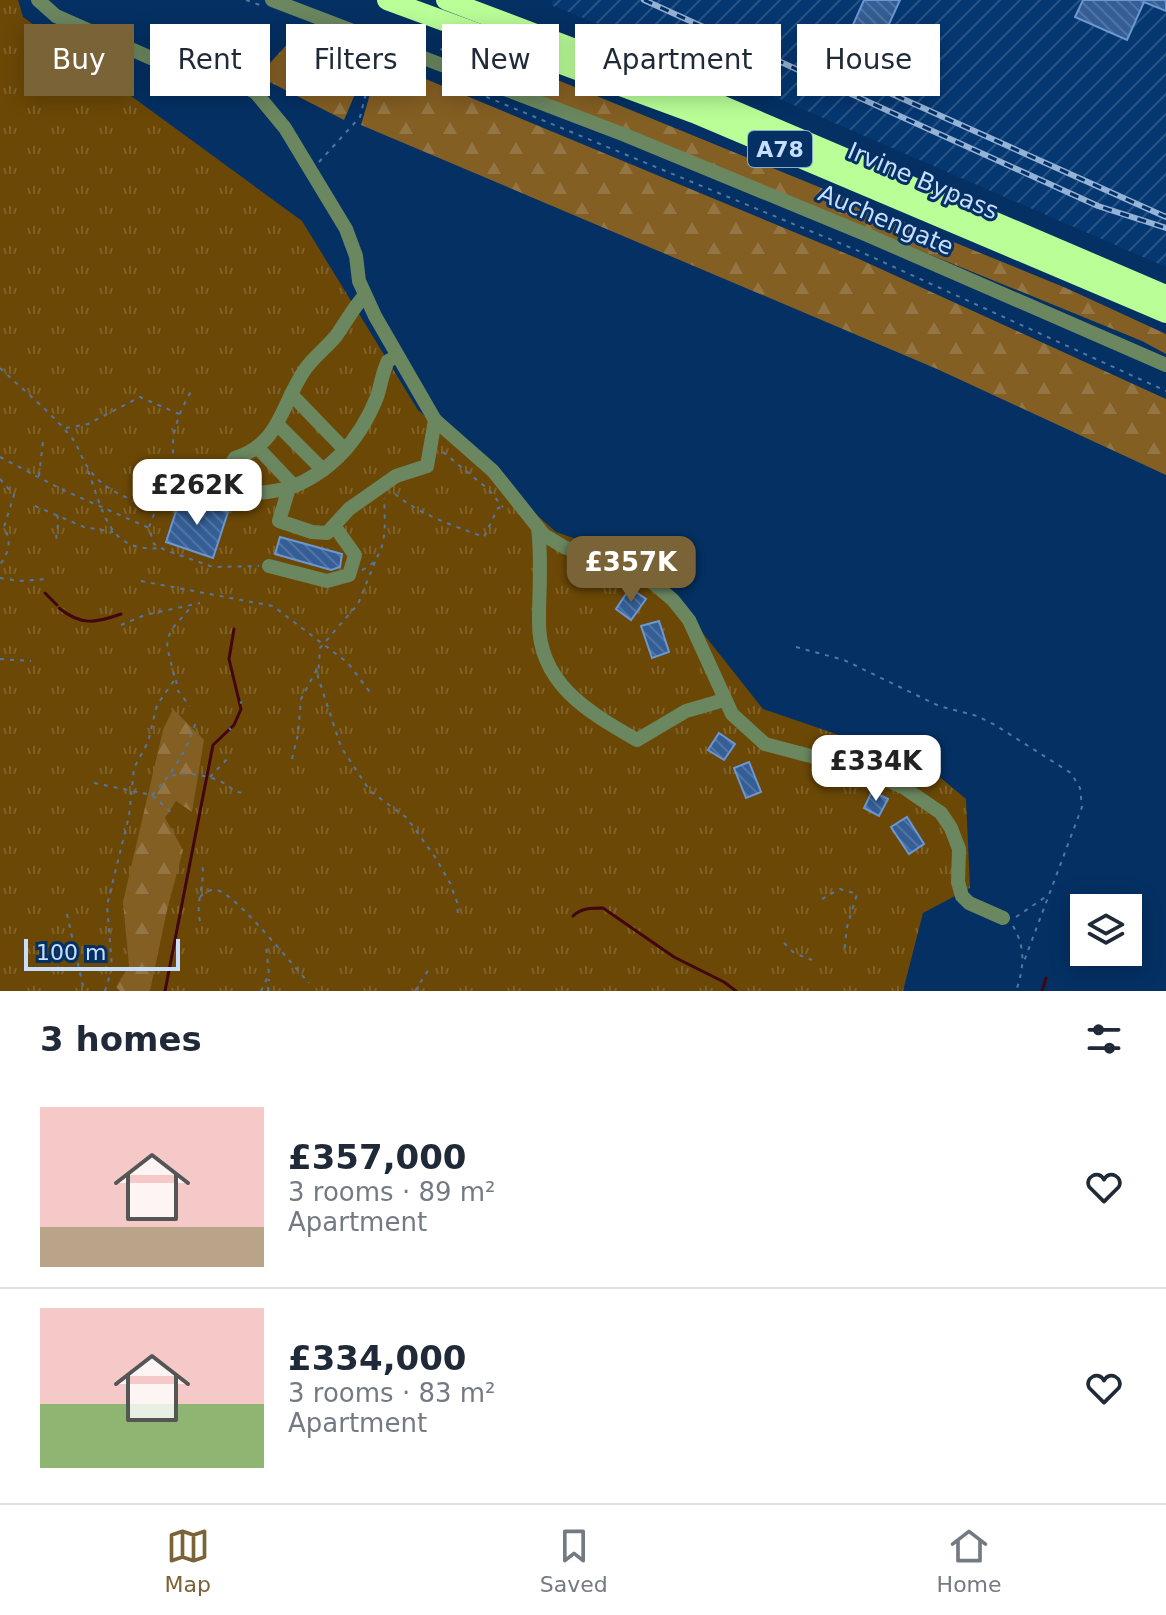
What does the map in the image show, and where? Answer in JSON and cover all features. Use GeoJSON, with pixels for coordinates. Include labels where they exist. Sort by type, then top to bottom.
{"type":"FeatureCollection","features":[{"type":"Feature","properties":{"kind":"highway","name":"Irvine Bypass"},"geometry":{"type":"LineString","coordinates":[[387,0],[694,113],[1166,313]]}},
{"type":"Feature","properties":{"kind":"highway","name":"Irvine Bypass"},"geometry":{"type":"LineString","coordinates":[[446,0],[702,97],[1166,295]]}},
{"type":"Feature","properties":{"kind":"street"},"geometry":{"type":"LineString","coordinates":[[38,0],[56,16],[151,58],[197,61],[217,68],[256,93],[269,106],[346,229],[365,295],[435,420],[493,471],[538,527],[564,547],[633,572],[653,583],[673,600],[689,620],[732,714],[765,744],[867,771],[903,787],[941,813],[959,849],[958,882],[962,896],[969,903],[1003,918]]}},
{"type":"Feature","properties":{"kind":"street","name":"Auchengate"},"geometry":{"type":"LineString","coordinates":[[266,2],[625,135],[865,234],[1166,365]]}},
{"type":"Feature","properties":{"kind":"street"},"geometry":{"type":"LineString","coordinates":[[365,295],[335,336],[307,366],[277,424],[258,448],[229,464],[225,473],[230,484],[249,492],[291,487],[311,480],[345,450],[368,416],[388,361],[397,356]]}},
{"type":"Feature","properties":{"kind":"street"},"geometry":{"type":"LineString","coordinates":[[291,394],[345,450]]}},
{"type":"Feature","properties":{"kind":"street"},"geometry":{"type":"LineString","coordinates":[[291,487],[279,521],[312,532],[327,533],[349,509],[396,476],[427,466],[435,420]]}},
{"type":"Feature","properties":{"kind":"street"},"geometry":{"type":"LineString","coordinates":[[277,424],[323,470]]}},
{"type":"Feature","properties":{"kind":"street"},"geometry":{"type":"LineString","coordinates":[[258,448],[291,487]]}},
{"type":"Feature","properties":{"kind":"street"},"geometry":{"type":"LineString","coordinates":[[269,566],[327,581],[349,575],[355,555],[335,527]]}},
{"type":"Feature","properties":{"kind":"street"},"geometry":{"type":"LineString","coordinates":[[538,527],[542,558],[539,623],[542,645],[556,678],[569,693],[602,721],[637,740],[686,711],[724,700]]}},
{"type":"Feature","properties":{"kind":"path"},"geometry":{"type":"LineString","coordinates":[[246,0],[266,2]]}},
{"type":"Feature","properties":{"kind":"path"},"geometry":{"type":"LineString","coordinates":[[311,172],[360,117],[365,96]]}},
{"type":"Feature","properties":{"kind":"path"},"geometry":{"type":"LineString","coordinates":[[485,96],[861,252],[1166,391]]}},
{"type":"Feature","properties":{"kind":"path"},"geometry":{"type":"LineString","coordinates":[[0,368],[64,429],[79,448],[113,533],[137,549],[159,548]]}},
{"type":"Feature","properties":{"kind":"path"},"geometry":{"type":"LineString","coordinates":[[192,390],[179,414],[174,462],[149,528],[154,544],[213,567],[269,566]]}},
{"type":"Feature","properties":{"kind":"path"},"geometry":{"type":"LineString","coordinates":[[64,429],[88,424],[140,397],[179,414]]}},
{"type":"Feature","properties":{"kind":"path"},"geometry":{"type":"LineString","coordinates":[[432,439],[440,450],[488,489],[503,507]]}},
{"type":"Feature","properties":{"kind":"path"},"geometry":{"type":"LineString","coordinates":[[39,477],[43,441]]}},
{"type":"Feature","properties":{"kind":"path"},"geometry":{"type":"LineString","coordinates":[[0,457],[149,528]]}},
{"type":"Feature","properties":{"kind":"path"},"geometry":{"type":"LineString","coordinates":[[174,462],[180,472]]}},
{"type":"Feature","properties":{"kind":"path"},"geometry":{"type":"LineString","coordinates":[[86,467],[111,490],[157,510]]}},
{"type":"Feature","properties":{"kind":"path"},"geometry":{"type":"LineString","coordinates":[[0,479],[14,495],[4,527],[10,545],[0,565]]}},
{"type":"Feature","properties":{"kind":"path"},"geometry":{"type":"LineString","coordinates":[[384,485],[410,506],[436,520],[484,537],[498,508],[521,505]]}},
{"type":"Feature","properties":{"kind":"path"},"geometry":{"type":"LineString","coordinates":[[384,485],[387,526],[358,604],[320,648],[320,685],[341,747],[370,791],[407,818],[435,857],[450,883],[458,914]]}},
{"type":"Feature","properties":{"kind":"path"},"geometry":{"type":"LineString","coordinates":[[35,506],[84,527],[113,533]]}},
{"type":"Feature","properties":{"kind":"path"},"geometry":{"type":"LineString","coordinates":[[56,514],[58,544]]}},
{"type":"Feature","properties":{"kind":"path"},"geometry":{"type":"LineString","coordinates":[[349,575],[375,562]]}},
{"type":"Feature","properties":{"kind":"path"},"geometry":{"type":"LineString","coordinates":[[0,578],[19,581],[47,579]]}},
{"type":"Feature","properties":{"kind":"path"},"geometry":{"type":"LineString","coordinates":[[141,581],[273,606],[348,663],[372,695]]}},
{"type":"Feature","properties":{"kind":"path"},"geometry":{"type":"LineString","coordinates":[[121,625],[145,615],[200,603]]}},
{"type":"Feature","properties":{"kind":"path"},"geometry":{"type":"LineString","coordinates":[[190,706],[178,691],[167,647],[171,630],[192,606]]}},
{"type":"Feature","properties":{"kind":"path"},"geometry":{"type":"LineString","coordinates":[[796,647],[844,660],[939,706],[977,716],[1071,773],[1080,788],[1082,807],[1023,964],[1016,991]]}},
{"type":"Feature","properties":{"kind":"path"},"geometry":{"type":"LineString","coordinates":[[0,659],[31,661]]}},
{"type":"Feature","properties":{"kind":"path"},"geometry":{"type":"LineString","coordinates":[[292,759],[301,699],[319,666]]}},
{"type":"Feature","properties":{"kind":"path"},"geometry":{"type":"LineString","coordinates":[[105,991],[112,968],[107,905],[129,816],[134,768],[148,742],[157,705],[175,679]]}},
{"type":"Feature","properties":{"kind":"path"},"geometry":{"type":"LineString","coordinates":[[168,779],[190,742],[197,718]]}},
{"type":"Feature","properties":{"kind":"path"},"geometry":{"type":"LineString","coordinates":[[210,778],[228,758]]}},
{"type":"Feature","properties":{"kind":"path"},"geometry":{"type":"LineString","coordinates":[[152,795],[176,772],[219,780],[238,794],[247,793]]}},
{"type":"Feature","properties":{"kind":"path"},"geometry":{"type":"LineString","coordinates":[[94,783],[152,795],[174,815]]}},
{"type":"Feature","properties":{"kind":"path"},"geometry":{"type":"LineString","coordinates":[[200,921],[202,862]]}},
{"type":"Feature","properties":{"kind":"path"},"geometry":{"type":"LineString","coordinates":[[822,899],[840,889],[857,894],[847,927],[844,953]]}},
{"type":"Feature","properties":{"kind":"path"},"geometry":{"type":"LineString","coordinates":[[200,897],[207,891],[217,890],[233,900],[309,983]]}},
{"type":"Feature","properties":{"kind":"path"},"geometry":{"type":"LineString","coordinates":[[1003,918],[1019,916],[1051,891]]}},
{"type":"Feature","properties":{"kind":"path"},"geometry":{"type":"LineString","coordinates":[[67,914],[84,991]]}},
{"type":"Feature","properties":{"kind":"path"},"geometry":{"type":"LineString","coordinates":[[1003,918],[1016,929],[1023,964]]}},
{"type":"Feature","properties":{"kind":"path"},"geometry":{"type":"LineString","coordinates":[[784,943],[794,953],[812,960]]}},
{"type":"Feature","properties":{"kind":"path"},"geometry":{"type":"LineString","coordinates":[[266,946],[268,991]]}},
{"type":"Feature","properties":{"kind":"path"},"geometry":{"type":"LineString","coordinates":[[415,991],[429,969]]}},
{"type":"Feature","properties":{"kind":"path"},"geometry":{"type":"LineString","coordinates":[[261,991],[269,974]]}},
{"type":"Feature","properties":{"kind":"shaded area"},"geometry":{"type":"Polygon","coordinates":[[[552,0],[1166,0],[1166,267],[772,96],[781,96],[781,24],[598,24],[551,5],[552,0]]]}},
{"type":"Feature","properties":{"kind":"green space"},"geometry":{"type":"Polygon","coordinates":[[[0,0],[18,0],[23,17],[33,24],[24,24],[24,96],[131,96],[302,221],[418,410],[556,532],[648,564],[763,709],[924,764],[966,799],[970,888],[923,913],[903,991],[0,991],[0,0]]]}},
{"type":"Feature","properties":{"kind":"green space"},"geometry":{"type":"Polygon","coordinates":[[[286,46],[286,90],[270,82],[270,63],[286,46]]]}},
{"type":"Feature","properties":{"kind":"green space"},"geometry":{"type":"Polygon","coordinates":[[[426,79],[442,86],[442,96],[467,96],[859,259],[1166,399],[1166,475],[937,369],[361,125],[369,96],[426,96],[426,79]]]}},
{"type":"Feature","properties":{"kind":"green space"},"geometry":{"type":"Polygon","coordinates":[[[559,81],[575,87],[575,96],[596,96],[1066,288],[1166,334],[1166,354],[1142,341],[541,96],[559,96],[559,81]]]}},
{"type":"Feature","properties":{"kind":"green space"},"geometry":{"type":"Polygon","coordinates":[[[297,96],[354,96],[344,120],[297,96]]]}},
{"type":"Feature","properties":{"kind":"green space"},"geometry":{"type":"Polygon","coordinates":[[[173,709],[204,740],[192,812],[176,801],[165,818],[183,850],[150,991],[120,991],[116,987],[129,966],[123,902],[163,730],[173,709]]]}},
{"type":"Feature","properties":{"kind":"building"},"geometry":{"type":"Polygon","coordinates":[[[864,0],[900,0],[889,24],[853,24],[864,0]]]}},
{"type":"Feature","properties":{"kind":"building"},"geometry":{"type":"Polygon","coordinates":[[[1083,0],[1166,0],[1166,11],[1144,2],[1127,40],[1075,17],[1083,0]]]}},
{"type":"Feature","properties":{"kind":"building"},"geometry":{"type":"Polygon","coordinates":[[[181,496],[228,512],[213,558],[166,542],[181,496]]]}},
{"type":"Feature","properties":{"kind":"building"},"geometry":{"type":"Polygon","coordinates":[[[280,537],[342,554],[340,567],[331,570],[275,554],[280,537]]]}},
{"type":"Feature","properties":{"kind":"building"},"geometry":{"type":"Polygon","coordinates":[[[630,588],[646,599],[631,620],[616,609],[630,588]]]}},
{"type":"Feature","properties":{"kind":"building"},"geometry":{"type":"Polygon","coordinates":[[[659,621],[669,652],[652,658],[641,626],[659,621]]]}},
{"type":"Feature","properties":{"kind":"building"},"geometry":{"type":"Polygon","coordinates":[[[719,733],[735,744],[724,760],[708,750],[719,733]]]}},
{"type":"Feature","properties":{"kind":"building"},"geometry":{"type":"Polygon","coordinates":[[[749,762],[761,792],[746,798],[734,768],[749,762]]]}},
{"type":"Feature","properties":{"kind":"building"},"geometry":{"type":"Polygon","coordinates":[[[872,791],[888,799],[879,816],[864,808],[872,791]]]}},
{"type":"Feature","properties":{"kind":"building"},"geometry":{"type":"Polygon","coordinates":[[[907,817],[924,844],[909,854],[891,827],[907,817]]]}},
{"type":"Feature","properties":{"kind":"waterway"},"geometry":{"type":"LineString","coordinates":[[45,593],[57,605]]}},
{"type":"Feature","properties":{"kind":"waterway"},"geometry":{"type":"LineString","coordinates":[[59,608],[74,618],[89,621],[121,614]]}},
{"type":"Feature","properties":{"kind":"waterway"},"geometry":{"type":"LineString","coordinates":[[165,991],[213,745],[234,725],[241,709],[229,659],[234,629]]}},
{"type":"Feature","properties":{"kind":"waterway"},"geometry":{"type":"LineString","coordinates":[[573,916],[583,910],[603,908],[674,957],[736,991]]}},
{"type":"Feature","properties":{"kind":"waterway"},"geometry":{"type":"LineString","coordinates":[[1042,991],[1046,978]]}},
{"type":"Feature","properties":{"kind":"railway"},"geometry":{"type":"LineString","coordinates":[[644,0],[1098,206],[1166,228]]}},
{"type":"Feature","properties":{"kind":"railway"},"geometry":{"type":"LineString","coordinates":[[896,96],[1166,217]]}}]}
